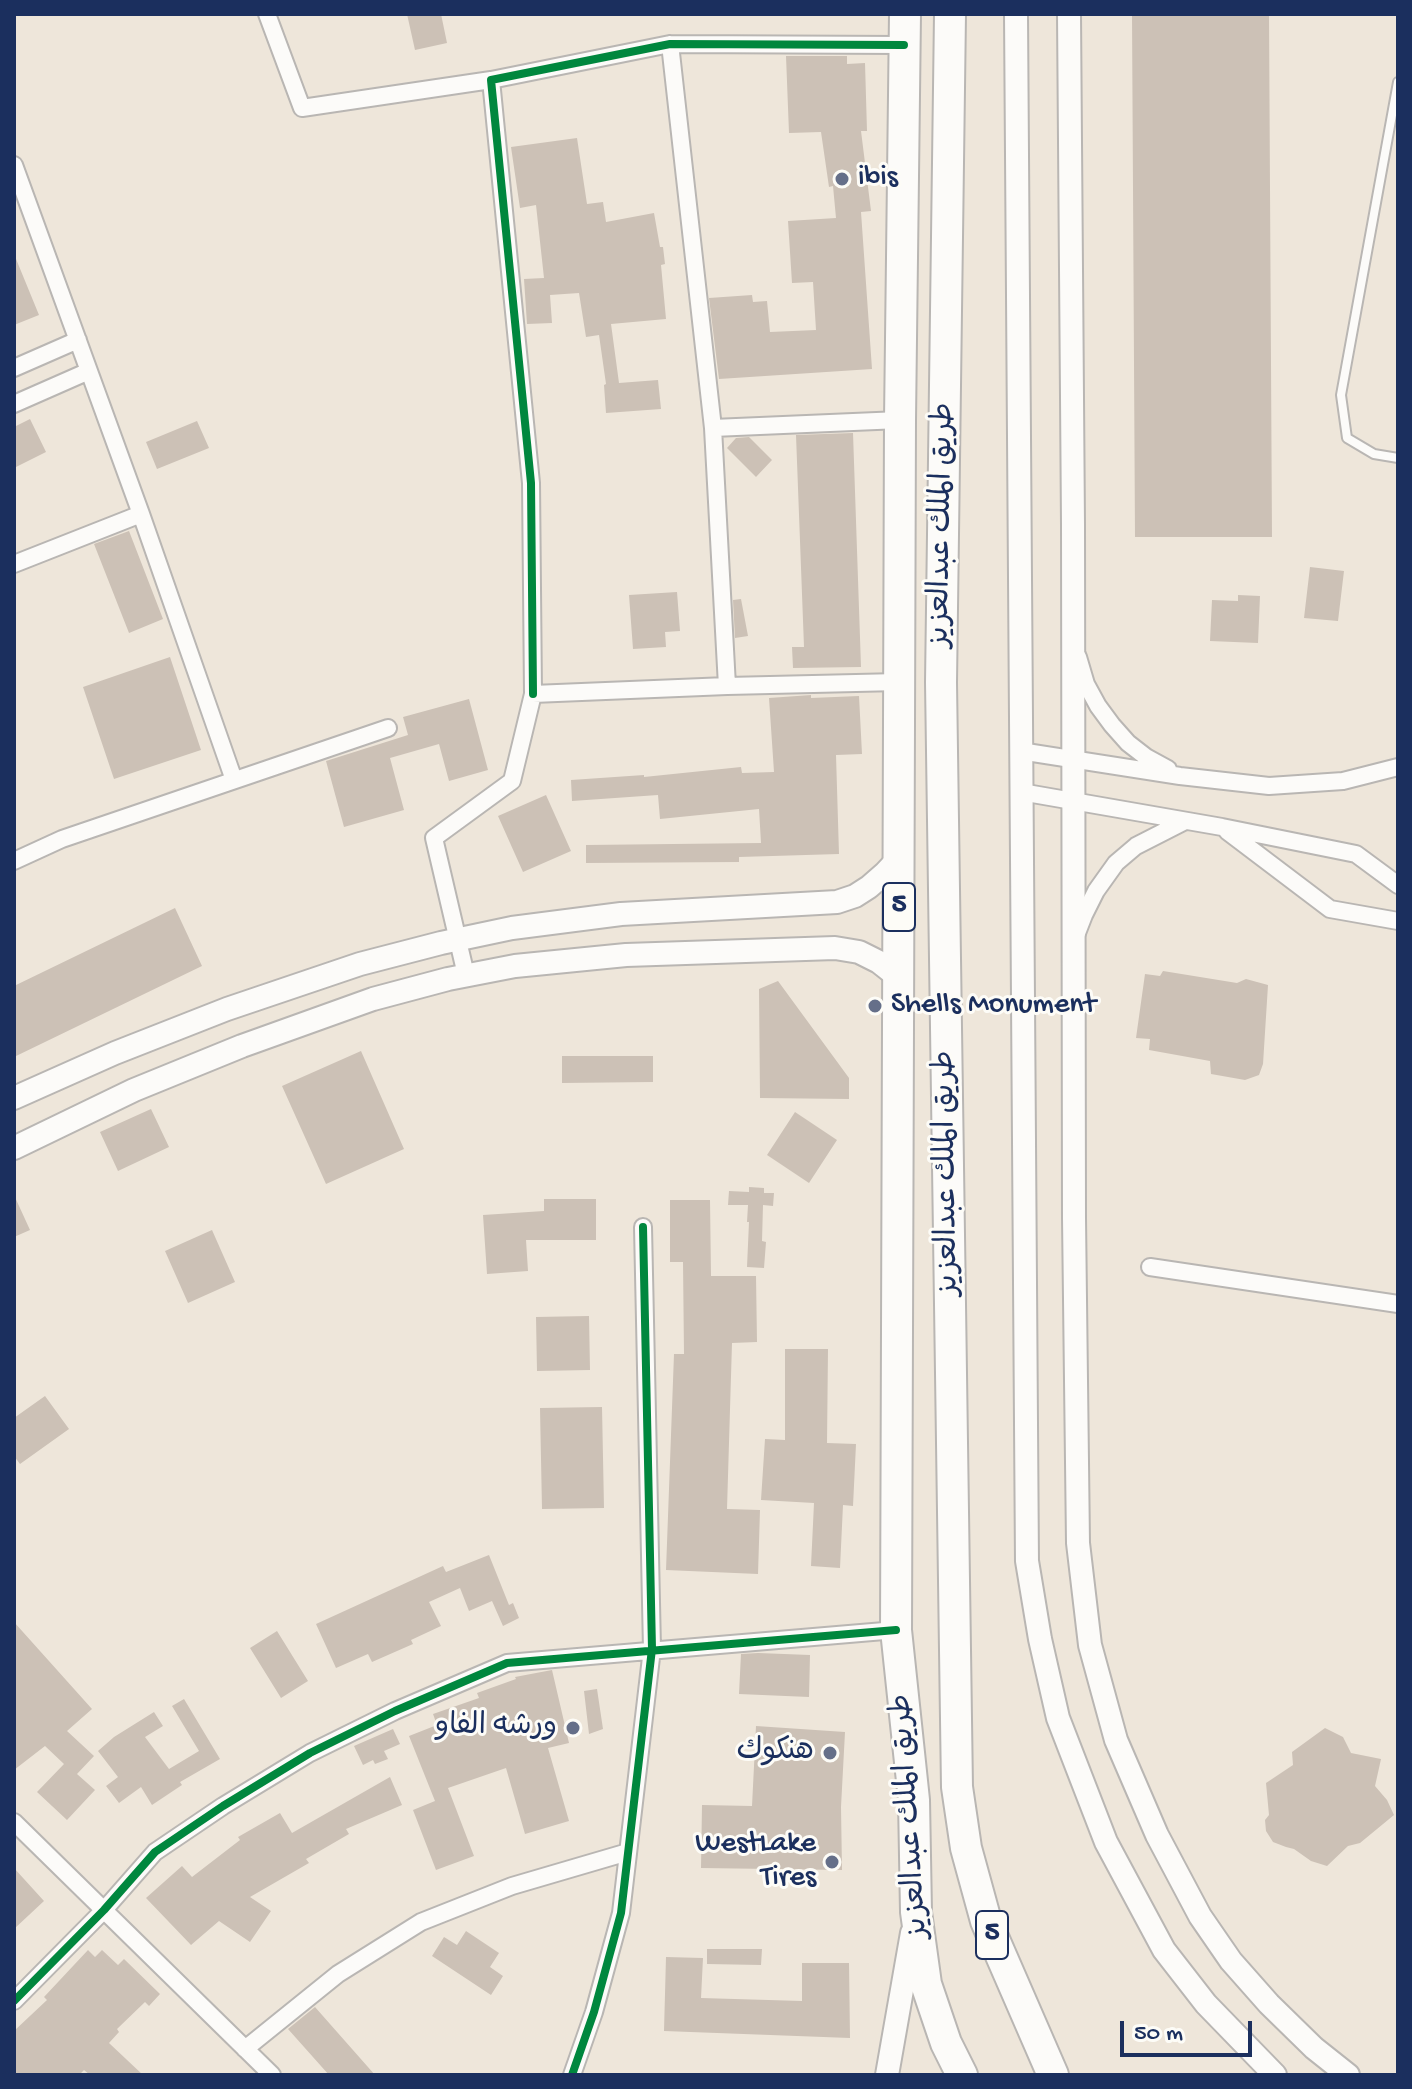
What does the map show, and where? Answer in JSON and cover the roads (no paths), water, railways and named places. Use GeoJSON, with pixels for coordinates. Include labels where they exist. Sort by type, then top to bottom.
{"type":"FeatureCollection","features":[{"type":"Feature","properties":{"kind":"highway","name":"طريق الملك عبدالعزيز"},"geometry":{"type":"LineString","coordinates":[[905,14],[900,420],[896,1630],[914,1800],[916,1912],[926,1984],[946,2043],[962,2075]]}},
{"type":"Feature","properties":{"kind":"highway","name":"طريق الملك عبدالعزيز"},"geometry":{"type":"LineString","coordinates":[[950,14],[941,682],[957,1787],[966,1848],[986,1921],[1053,2075]]}},
{"type":"Feature","properties":{"kind":"main road"},"geometry":{"type":"LineString","coordinates":[[1016,14],[1027,1561],[1058,1718],[1106,1842],[1164,1950],[1206,2004],[1275,2075]]}},
{"type":"Feature","properties":{"kind":"main road"},"geometry":{"type":"LineString","coordinates":[[1069,14],[1078,1543],[1090,1645],[1116,1740],[1157,1835],[1200,1916],[1231,1961],[1269,2004],[1314,2048],[1348,2075]]}},
{"type":"Feature","properties":{"kind":"main road"},"geometry":{"type":"LineString","coordinates":[[14,1098],[115,1053],[227,1009],[360,964],[512,928],[621,914],[837,902],[869,887],[899,858]]}},
{"type":"Feature","properties":{"kind":"main road"},"geometry":{"type":"LineString","coordinates":[[14,1148],[134,1090],[242,1046],[373,999],[466,975],[515,966],[626,955],[835,948],[859,952],[898,977]]}},
{"type":"Feature","properties":{"kind":"main road"},"geometry":{"type":"LineString","coordinates":[[887,2075],[916,1912]]}},
{"type":"Feature","properties":{"kind":"street"},"geometry":{"type":"LineString","coordinates":[[267,14],[302,108],[491,80],[670,44],[904,45]]}},
{"type":"Feature","properties":{"kind":"street"},"geometry":{"type":"LineString","coordinates":[[670,44],[713,428],[727,686]]}},
{"type":"Feature","properties":{"kind":"street"},"geometry":{"type":"LineString","coordinates":[[466,975],[434,838],[512,781],[533,694],[531,483],[491,80]]}},
{"type":"Feature","properties":{"kind":"street"},"geometry":{"type":"LineString","coordinates":[[14,167],[234,780]]}},
{"type":"Feature","properties":{"kind":"street"},"geometry":{"type":"LineString","coordinates":[[14,368],[78,340]]}},
{"type":"Feature","properties":{"kind":"street"},"geometry":{"type":"LineString","coordinates":[[14,404],[89,371]]}},
{"type":"Feature","properties":{"kind":"street"},"geometry":{"type":"LineString","coordinates":[[713,428],[900,420]]}},
{"type":"Feature","properties":{"kind":"street"},"geometry":{"type":"LineString","coordinates":[[14,564],[141,514]]}},
{"type":"Feature","properties":{"kind":"street"},"geometry":{"type":"LineString","coordinates":[[1073,640],[1086,684],[1112,725],[1146,757],[1180,776]]}},
{"type":"Feature","properties":{"kind":"street"},"geometry":{"type":"LineString","coordinates":[[533,694],[899,682]]}},
{"type":"Feature","properties":{"kind":"street"},"geometry":{"type":"LineString","coordinates":[[14,861],[62,839],[388,728]]}},
{"type":"Feature","properties":{"kind":"street"},"geometry":{"type":"LineString","coordinates":[[1020,751],[1180,776],[1269,786],[1343,781],[1398,767]]}},
{"type":"Feature","properties":{"kind":"street"},"geometry":{"type":"LineString","coordinates":[[1021,792],[1356,854],[1398,885]]}},
{"type":"Feature","properties":{"kind":"street"},"geometry":{"type":"LineString","coordinates":[[1073,945],[1096,891],[1116,863],[1136,846],[1185,821]]}},
{"type":"Feature","properties":{"kind":"street"},"geometry":{"type":"LineString","coordinates":[[1222,827],[1330,909],[1398,921]]}},
{"type":"Feature","properties":{"kind":"street"},"geometry":{"type":"LineString","coordinates":[[572,2075],[594,2012],[621,1913],[652,1649],[643,1227]]}},
{"type":"Feature","properties":{"kind":"street"},"geometry":{"type":"LineString","coordinates":[[1150,1267],[1398,1304]]}},
{"type":"Feature","properties":{"kind":"street"},"geometry":{"type":"LineString","coordinates":[[14,2001],[166,1844],[310,1753],[395,1711],[507,1663],[896,1630]]}},
{"type":"Feature","properties":{"kind":"street"},"geometry":{"type":"LineString","coordinates":[[14,1822],[272,2075]]}},
{"type":"Feature","properties":{"kind":"street"},"geometry":{"type":"LineString","coordinates":[[245,2049],[338,1974],[421,1922],[512,1886],[628,1852]]}},
{"type":"Feature","properties":{"kind":"lane"},"geometry":{"type":"LineString","coordinates":[[1398,82],[1341,395],[1347,438],[1374,454],[1398,458]]}},
{"type":"Feature","properties":{"kind":"place","name":"ibis"},"geometry":{"type":"Point","coordinates":[842,179]}},
{"type":"Feature","properties":{"kind":"place","name":"Shells Monument"},"geometry":{"type":"Point","coordinates":[875,1006]}},
{"type":"Feature","properties":{"kind":"place","name":"ورشه الفاو"},"geometry":{"type":"Point","coordinates":[573,1728]}},
{"type":"Feature","properties":{"kind":"place","name":"هنكوك"},"geometry":{"type":"Point","coordinates":[830,1753]}},
{"type":"Feature","properties":{"kind":"place","name":"WestLake Tires"},"geometry":{"type":"Point","coordinates":[832,1862]}}]}
